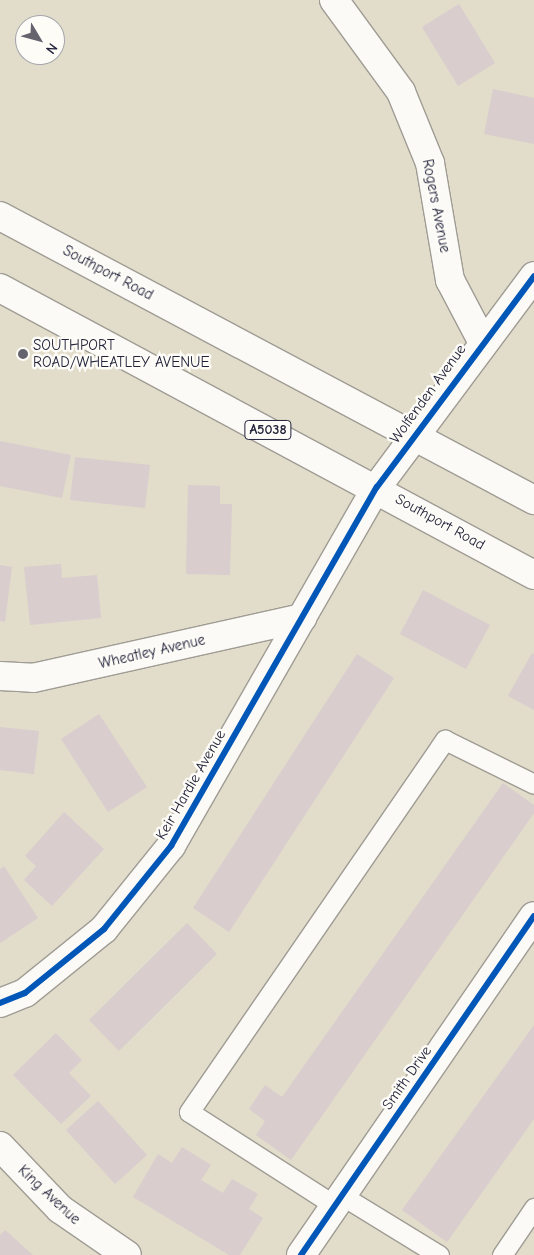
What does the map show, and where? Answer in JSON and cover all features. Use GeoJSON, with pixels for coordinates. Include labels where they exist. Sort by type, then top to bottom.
{"type":"FeatureCollection","features":[{"type":"Feature","properties":{"kind":"street","name":"Rogers Avenue"},"geometry":{"type":"LineString","coordinates":[[334,0],[401,92],[430,163],[450,280],[482,341]]}},
{"type":"Feature","properties":{"kind":"street","name":"Southport Road"},"geometry":{"type":"LineString","coordinates":[[0,216],[534,500]]}},
{"type":"Feature","properties":{"kind":"street","name":"Wolfenden Avenue"},"geometry":{"type":"LineString","coordinates":[[352,533],[377,487],[413,435],[482,341],[534,276]]}},
{"type":"Feature","properties":{"kind":"street","name":"Southport Road"},"geometry":{"type":"LineString","coordinates":[[0,288],[377,487],[534,575]]}},
{"type":"Feature","properties":{"kind":"street","name":"Keir Hardie Avenue"},"geometry":{"type":"LineString","coordinates":[[0,1003],[25,992],[104,929],[171,846],[352,533]]}},
{"type":"Feature","properties":{"kind":"street","name":"Wheatley Avenue"},"geometry":{"type":"LineString","coordinates":[[0,676],[33,678],[302,618]]}},
{"type":"Feature","properties":{"kind":"street","name":"Smith Drive"},"geometry":{"type":"LineString","coordinates":[[301,1255],[534,916]]}},
{"type":"Feature","properties":{"kind":"street","name":"King Avenue"},"geometry":{"type":"LineString","coordinates":[[0,1146],[60,1209],[118,1253]]}},
{"type":"Feature","properties":{"kind":"lane"},"geometry":{"type":"LineString","coordinates":[[439,1255],[338,1200],[189,1112],[445,740],[534,784]]}},
{"type":"Feature","properties":{"kind":"lane"},"geometry":{"type":"LineString","coordinates":[[502,1255],[534,1208]]}},
{"type":"Feature","properties":{"kind":"building"},"geometry":{"type":"Polygon","coordinates":[[[459,4],[495,63],[458,86],[422,27],[459,4]]]}},
{"type":"Feature","properties":{"kind":"building"},"geometry":{"type":"Polygon","coordinates":[[[493,89],[534,98],[534,144],[484,134],[493,89]]]}},
{"type":"Feature","properties":{"kind":"building"},"geometry":{"type":"Polygon","coordinates":[[[0,441],[71,455],[62,498],[0,486],[0,441]]]}},
{"type":"Feature","properties":{"kind":"building"},"geometry":{"type":"Polygon","coordinates":[[[75,457],[150,465],[145,508],[70,500],[75,457]]]}},
{"type":"Feature","properties":{"kind":"building"},"geometry":{"type":"Polygon","coordinates":[[[188,485],[220,486],[220,504],[232,504],[230,575],[186,574],[188,485]]]}},
{"type":"Feature","properties":{"kind":"building"},"geometry":{"type":"Polygon","coordinates":[[[61,564],[62,578],[97,575],[101,618],[30,625],[24,567],[61,564]]]}},
{"type":"Feature","properties":{"kind":"building"},"geometry":{"type":"Polygon","coordinates":[[[0,565],[12,567],[5,622],[0,621],[0,565]]]}},
{"type":"Feature","properties":{"kind":"building"},"geometry":{"type":"Polygon","coordinates":[[[423,590],[490,625],[466,669],[400,634],[423,590]]]}},
{"type":"Feature","properties":{"kind":"building"},"geometry":{"type":"Polygon","coordinates":[[[532,653],[534,654],[534,710],[508,696],[532,653]]]}},
{"type":"Feature","properties":{"kind":"building"},"geometry":{"type":"Polygon","coordinates":[[[357,654],[394,678],[229,932],[193,908],[357,654]]]}},
{"type":"Feature","properties":{"kind":"building"},"geometry":{"type":"Polygon","coordinates":[[[99,714],[147,787],[108,812],[61,739],[99,714]]]}},
{"type":"Feature","properties":{"kind":"building"},"geometry":{"type":"Polygon","coordinates":[[[0,727],[39,731],[34,774],[0,770],[0,727]]]}},
{"type":"Feature","properties":{"kind":"building"},"geometry":{"type":"Polygon","coordinates":[[[503,783],[534,805],[534,813],[291,1160],[256,1135],[265,1121],[249,1109],[265,1085],[282,1097],[503,783]]]}},
{"type":"Feature","properties":{"kind":"building"},"geometry":{"type":"Polygon","coordinates":[[[64,812],[104,849],[52,906],[24,880],[36,866],[25,856],[64,812]]]}},
{"type":"Feature","properties":{"kind":"building"},"geometry":{"type":"Polygon","coordinates":[[[4,866],[38,918],[0,943],[0,869],[4,866]]]}},
{"type":"Feature","properties":{"kind":"building"},"geometry":{"type":"Polygon","coordinates":[[[187,923],[217,954],[119,1051],[89,1020],[187,923]]]}},
{"type":"Feature","properties":{"kind":"building"},"geometry":{"type":"Polygon","coordinates":[[[534,1025],[534,1119],[447,1242],[402,1210],[534,1025]]]}},
{"type":"Feature","properties":{"kind":"building"},"geometry":{"type":"Polygon","coordinates":[[[56,1033],[82,1060],[69,1073],[91,1096],[61,1124],[13,1075],[56,1033]]]}},
{"type":"Feature","properties":{"kind":"building"},"geometry":{"type":"Polygon","coordinates":[[[98,1101],[147,1155],[115,1184],[66,1130],[98,1101]]]}},
{"type":"Feature","properties":{"kind":"building"},"geometry":{"type":"Polygon","coordinates":[[[182,1147],[211,1165],[201,1180],[223,1193],[232,1179],[258,1194],[249,1209],[263,1218],[240,1255],[229,1255],[133,1197],[158,1154],[172,1163],[182,1147]]]}},
{"type":"Feature","properties":{"kind":"building"},"geometry":{"type":"Polygon","coordinates":[[[5,1230],[33,1255],[0,1255],[0,1235],[5,1230]]]}},
{"type":"Feature","properties":{"kind":"cycle path"},"geometry":{"type":"LineString","coordinates":[[0,1003],[25,993],[104,929],[171,846],[377,487],[534,276]]}},
{"type":"Feature","properties":{"kind":"cycle path"},"geometry":{"type":"LineString","coordinates":[[301,1255],[534,916]]}},
{"type":"Feature","properties":{"kind":"place","name":"SOUTHPORT ROAD/WHEATLEY AVENUE"},"geometry":{"type":"Point","coordinates":[23,354]}}]}
